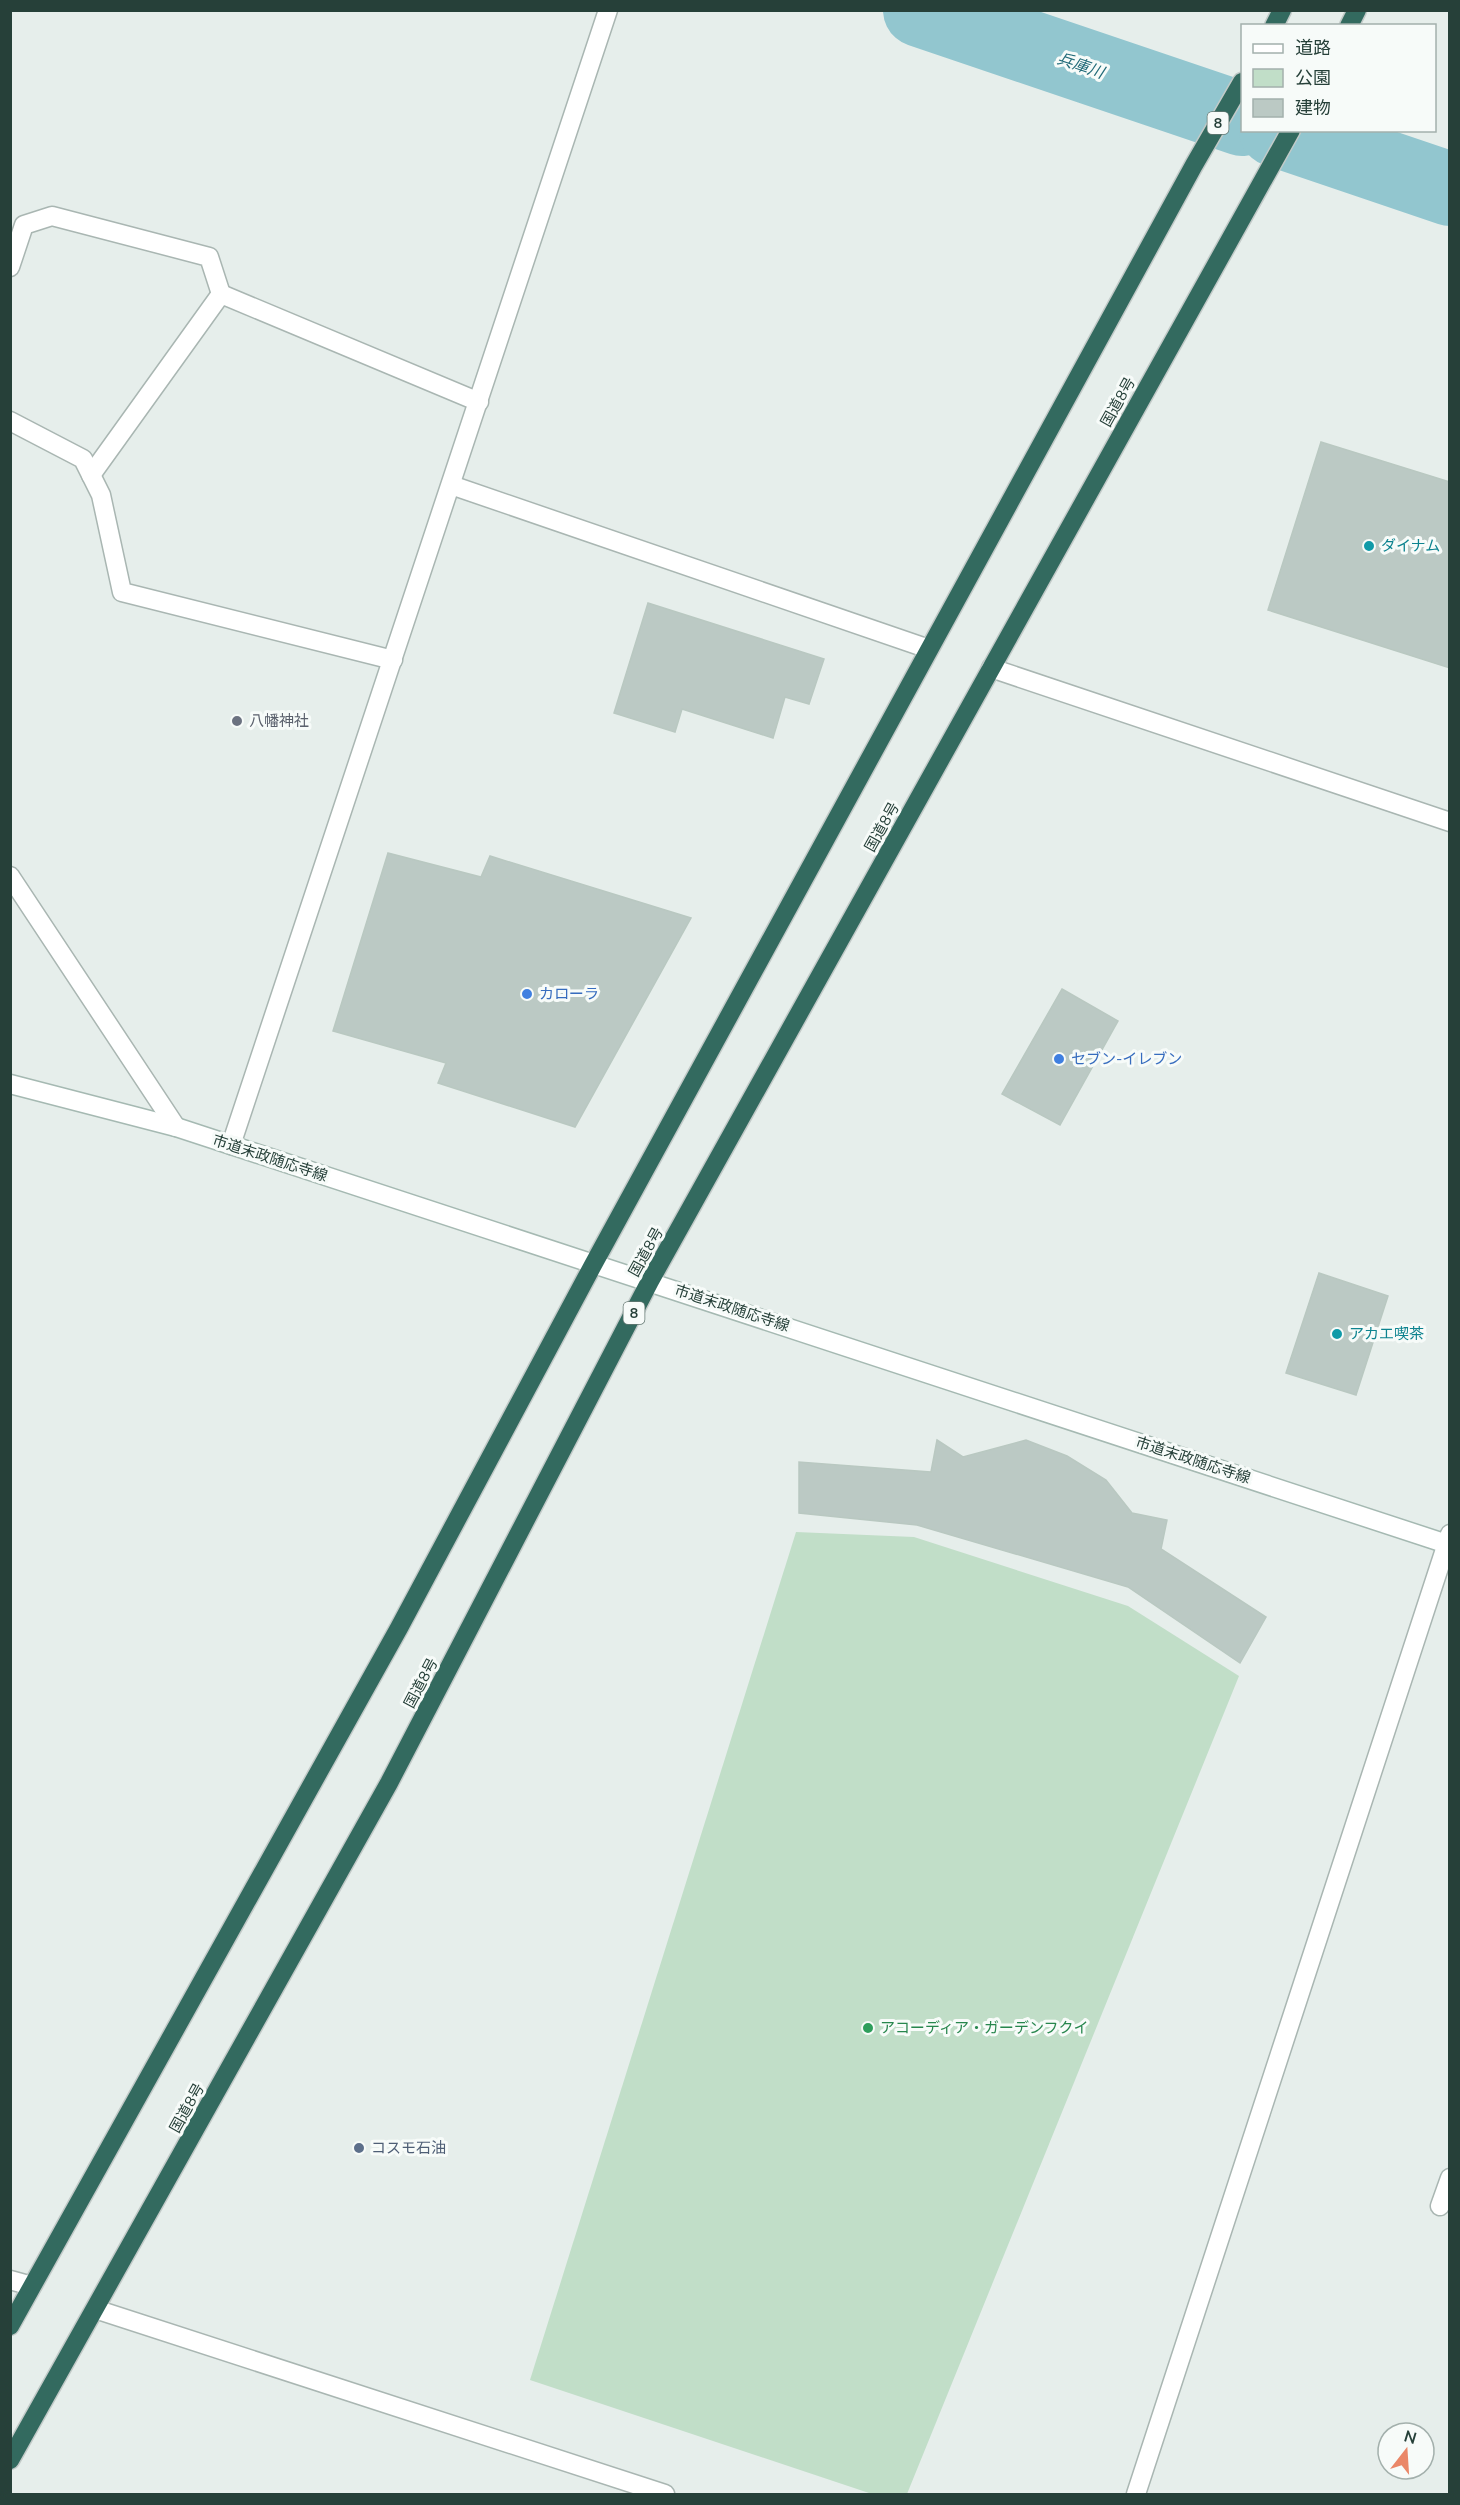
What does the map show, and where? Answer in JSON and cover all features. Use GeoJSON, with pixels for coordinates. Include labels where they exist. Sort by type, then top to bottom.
{"type":"FeatureCollection","features":[{"type":"Feature","properties":{"kind":"highway"},"geometry":{"type":"LineString","coordinates":[[1275,24],[1282,10]]}},
{"type":"Feature","properties":{"kind":"highway"},"geometry":{"type":"LineString","coordinates":[[1350,24],[1357,10]]}},
{"type":"Feature","properties":{"kind":"highway","name":"8"},"geometry":{"type":"LineString","coordinates":[[10,2326],[399,1628],[593,1265],[1241,83]]}},
{"type":"Feature","properties":{"kind":"highway","name":"国道8号"},"geometry":{"type":"LineString","coordinates":[[10,2460],[389,1783],[650,1281],[1289,132]]}},
{"type":"Feature","properties":{"kind":"street"},"geometry":{"type":"LineString","coordinates":[[231,1145],[608,10]]}},
{"type":"Feature","properties":{"kind":"street"},"geometry":{"type":"LineString","coordinates":[[10,267],[24,225],[52,216],[209,257],[221,294],[479,402]]}},
{"type":"Feature","properties":{"kind":"street"},"geometry":{"type":"LineString","coordinates":[[91,475],[221,294]]}},
{"type":"Feature","properties":{"kind":"street"},"geometry":{"type":"LineString","coordinates":[[10,421],[83,459],[101,495],[122,592],[393,660]]}},
{"type":"Feature","properties":{"kind":"street"},"geometry":{"type":"LineString","coordinates":[[451,485],[929,649]]}},
{"type":"Feature","properties":{"kind":"street"},"geometry":{"type":"LineString","coordinates":[[991,668],[1449,822]]}},
{"type":"Feature","properties":{"kind":"street"},"geometry":{"type":"LineString","coordinates":[[10,876],[176,1127]]}},
{"type":"Feature","properties":{"kind":"street","name":"市道末政随応寺線"},"geometry":{"type":"LineString","coordinates":[[10,1084],[176,1127],[593,1265],[650,1281],[1448,1541]]}},
{"type":"Feature","properties":{"kind":"street"},"geometry":{"type":"LineString","coordinates":[[1136,2494],[1448,1541]]}},
{"type":"Feature","properties":{"kind":"street"},"geometry":{"type":"LineString","coordinates":[[1440,2206],[1449,2178]]}},
{"type":"Feature","properties":{"kind":"street"},"geometry":{"type":"LineString","coordinates":[[10,2280],[32,2286]]}},
{"type":"Feature","properties":{"kind":"street"},"geometry":{"type":"LineString","coordinates":[[95,2309],[665,2494]]}},
{"type":"Feature","properties":{"kind":"green space","name":"アコーディア・ガーデンフクイ"},"geometry":{"type":"Polygon","coordinates":[[[796,1532],[914,1537],[1128,1606],[1239,1676],[907,2494],[872,2494],[530,2380],[796,1532]]]}},
{"type":"Feature","properties":{"kind":"building","name":"ダイナム"},"geometry":{"type":"Polygon","coordinates":[[[1321,442],[1450,482],[1450,668],[1268,610],[1321,442]]]}},
{"type":"Feature","properties":{"kind":"building"},"geometry":{"type":"Polygon","coordinates":[[[648,603],[824,659],[809,704],[785,697],[773,738],[682,709],[675,732],[614,713],[648,603]]]}},
{"type":"Feature","properties":{"kind":"building"},"geometry":{"type":"Polygon","coordinates":[[[388,853],[481,877],[490,856],[691,918],[575,1127],[438,1083],[446,1063],[333,1031],[388,853]]]}},
{"type":"Feature","properties":{"kind":"building"},"geometry":{"type":"Polygon","coordinates":[[[1062,989],[1118,1021],[1060,1125],[1002,1094],[1062,989]]]}},
{"type":"Feature","properties":{"kind":"building","name":"アカエ喫茶"},"geometry":{"type":"Polygon","coordinates":[[[1319,1273],[1388,1296],[1356,1395],[1286,1373],[1319,1273]]]}},
{"type":"Feature","properties":{"kind":"building"},"geometry":{"type":"Polygon","coordinates":[[[937,1440],[963,1457],[1026,1440],[1067,1456],[1106,1480],[1132,1513],[1167,1520],[1161,1549],[1266,1617],[1240,1663],[1128,1587],[917,1525],[799,1513],[799,1462],[931,1472],[937,1440]]]}},
{"type":"Feature","properties":{"kind":"waterway","name":"兵庫川"},"geometry":{"type":"LineString","coordinates":[[920,10],[1241,119]]}},
{"type":"Feature","properties":{"kind":"waterway","name":"兵庫川"},"geometry":{"type":"LineString","coordinates":[[1282,132],[1450,189]]}},
{"type":"Feature","properties":{"kind":"place","name":"ダイナム"},"geometry":{"type":"Point","coordinates":[1369,546]}},
{"type":"Feature","properties":{"kind":"place","name":"八幡神社"},"geometry":{"type":"Point","coordinates":[237,721]}},
{"type":"Feature","properties":{"kind":"place","name":"カローラ"},"geometry":{"type":"Point","coordinates":[527,994]}},
{"type":"Feature","properties":{"kind":"place","name":"セブン-イレブン"},"geometry":{"type":"Point","coordinates":[1059,1059]}},
{"type":"Feature","properties":{"kind":"place","name":"アカエ喫茶"},"geometry":{"type":"Point","coordinates":[1337,1334]}},
{"type":"Feature","properties":{"kind":"place","name":"アコーディア・ガーデンフクイ"},"geometry":{"type":"Point","coordinates":[868,2028]}},
{"type":"Feature","properties":{"kind":"place","name":"コスモ石油"},"geometry":{"type":"Point","coordinates":[359,2148]}}]}
